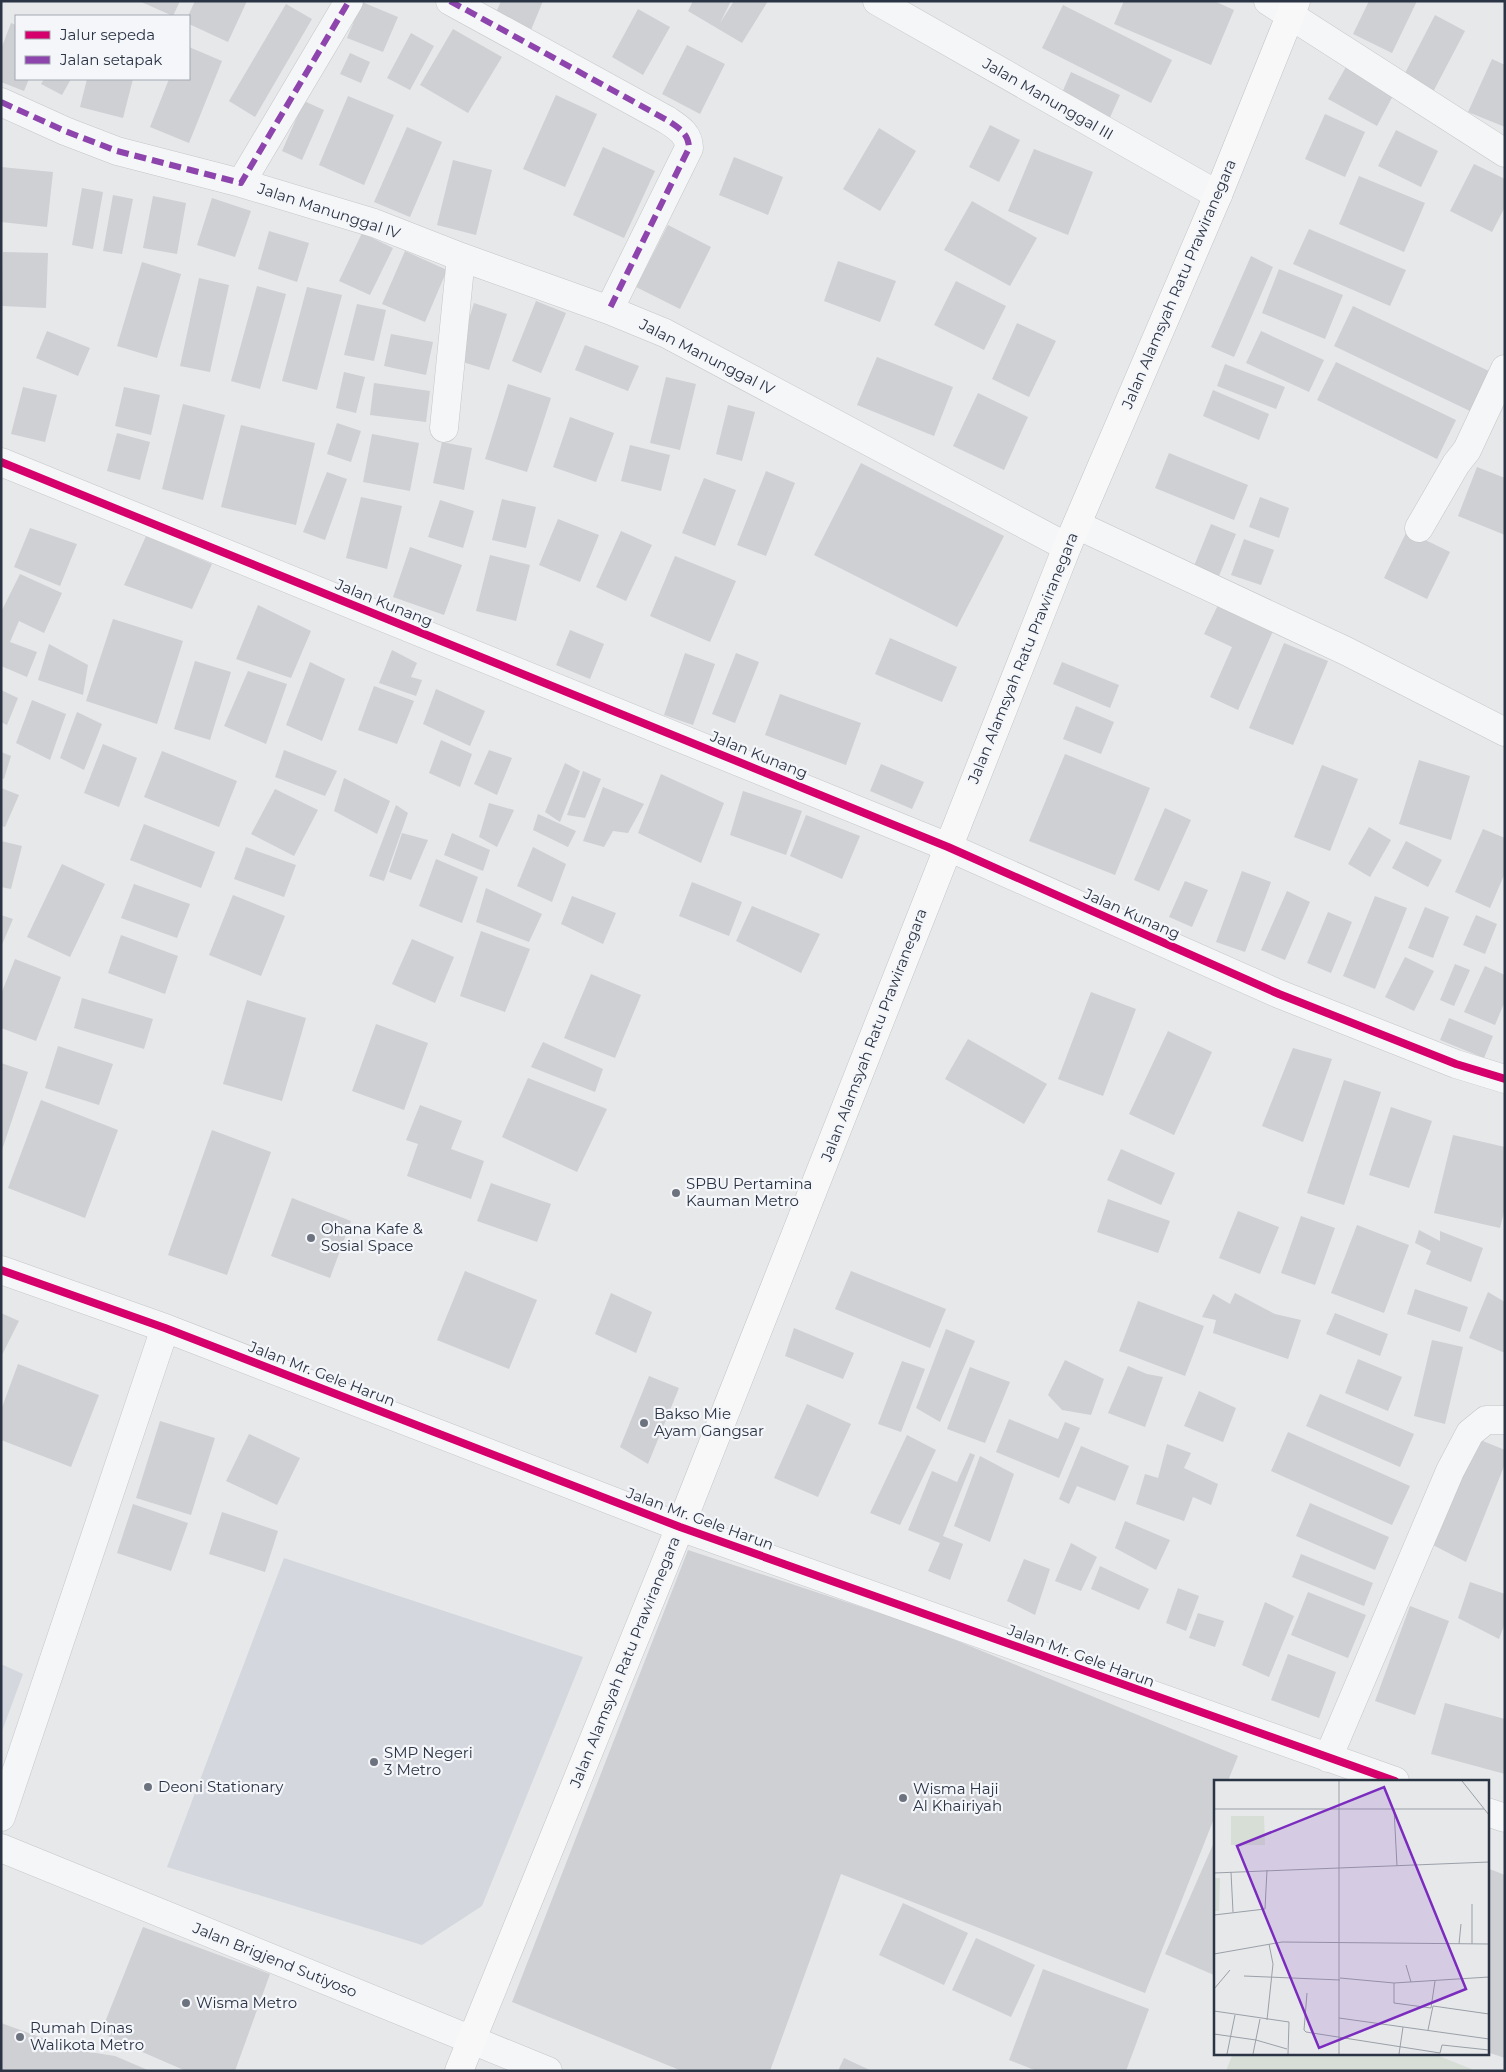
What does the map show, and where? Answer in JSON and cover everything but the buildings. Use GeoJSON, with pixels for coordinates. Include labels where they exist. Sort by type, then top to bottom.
{"type":"FeatureCollection","features":[{"type":"Feature","properties":{"kind":"main road","name":"Jalan Alamsyah Ratu Prawiranegara"},"geometry":{"type":"LineString","coordinates":[[459,2071],[680,1527],[1072,536],[1218,195],[1285,6]]}},
{"type":"Feature","properties":{"kind":"street"},"geometry":{"type":"LineString","coordinates":[[241,183],[349,1]]}},
{"type":"Feature","properties":{"kind":"street"},"geometry":{"type":"LineString","coordinates":[[450,1],[667,120],[686,135],[689,141],[689,148],[609,310]]}},
{"type":"Feature","properties":{"kind":"street","name":"Jalan Manunggal III"},"geometry":{"type":"LineString","coordinates":[[877,1],[1218,195]]}},
{"type":"Feature","properties":{"kind":"street"},"geometry":{"type":"LineString","coordinates":[[1285,6],[1505,153]]}},
{"type":"Feature","properties":{"kind":"street","name":"Jalan Manunggal IV"},"geometry":{"type":"LineString","coordinates":[[1,102],[65,131],[117,151],[241,183],[374,223],[665,332],[1072,536],[1346,651],[1505,732]]}},
{"type":"Feature","properties":{"kind":"street"},"geometry":{"type":"LineString","coordinates":[[444,428],[461,257]]}},
{"type":"Feature","properties":{"kind":"street"},"geometry":{"type":"LineString","coordinates":[[1419,528],[1456,464],[1467,450],[1505,369]]}},
{"type":"Feature","properties":{"kind":"street","name":"Jalan Kunang"},"geometry":{"type":"LineString","coordinates":[[1,462],[948,847],[1280,994],[1456,1064],[1505,1079]]}},
{"type":"Feature","properties":{"kind":"street","name":"Jalan Mr. Gele Harun"},"geometry":{"type":"LineString","coordinates":[[1,1270],[165,1328],[680,1527],[1392,1780]]}},
{"type":"Feature","properties":{"kind":"street"},"geometry":{"type":"LineString","coordinates":[[1,1817],[165,1328]]}},
{"type":"Feature","properties":{"kind":"street"},"geometry":{"type":"LineString","coordinates":[[1328,1758],[1450,1471],[1470,1433],[1486,1420],[1505,1420]]}},
{"type":"Feature","properties":{"kind":"street"},"geometry":{"type":"LineString","coordinates":[[1488,1812],[1505,1818]]}},
{"type":"Feature","properties":{"kind":"street","name":"Jalan Brigjend Sutiyoso"},"geometry":{"type":"LineString","coordinates":[[1,1848],[548,2071]]}},
{"type":"Feature","properties":{"kind":"shaded area","name":"SMP Negeri 3 Metro"},"geometry":{"type":"Polygon","coordinates":[[[284,1558],[583,1657],[482,1906],[422,1945],[167,1867],[284,1558]]]}},
{"type":"Feature","properties":{"kind":"shaded area"},"geometry":{"type":"Polygon","coordinates":[[[1,1664],[23,1674],[1,1734],[1,1664]]]}},
{"type":"Feature","properties":{"kind":"shaded area"},"geometry":{"type":"Polygon","coordinates":[[[1233,2054],[1434,2054],[1476,2071],[1226,2071],[1233,2054]]]}},
{"type":"Feature","properties":{"kind":"marked path"},"geometry":{"type":"LineString","coordinates":[[1,102],[65,131],[117,151],[241,183],[349,1]]}},
{"type":"Feature","properties":{"kind":"marked path"},"geometry":{"type":"LineString","coordinates":[[450,1],[667,120],[685,135],[689,148],[609,310]]}},
{"type":"Feature","properties":{"kind":"cycle path"},"geometry":{"type":"LineString","coordinates":[[1,462],[948,847],[1279,994],[1456,1064],[1505,1079]]}},
{"type":"Feature","properties":{"kind":"cycle path"},"geometry":{"type":"LineString","coordinates":[[1,1270],[165,1328],[680,1527],[1392,1780]]}},
{"type":"Feature","properties":{"kind":"place","name":"SPBU Pertamina Kauman Metro"},"geometry":{"type":"Point","coordinates":[676,1193]}},
{"type":"Feature","properties":{"kind":"place","name":"Ohana Kafe & Sosial Space"},"geometry":{"type":"Point","coordinates":[311,1238]}},
{"type":"Feature","properties":{"kind":"place","name":"Bakso Mie Ayam Gangsar"},"geometry":{"type":"Point","coordinates":[644,1423]}},
{"type":"Feature","properties":{"kind":"place","name":"SMP Negeri 3 Metro"},"geometry":{"type":"Point","coordinates":[374,1762]}},
{"type":"Feature","properties":{"kind":"place","name":"Deoni Stationary"},"geometry":{"type":"Point","coordinates":[148,1787]}},
{"type":"Feature","properties":{"kind":"place","name":"Wisma Haji Al Khairiyah"},"geometry":{"type":"Point","coordinates":[903,1798]}},
{"type":"Feature","properties":{"kind":"place","name":"Wisma Metro"},"geometry":{"type":"Point","coordinates":[186,2003]}},
{"type":"Feature","properties":{"kind":"place","name":"Rumah Dinas Walikota Metro"},"geometry":{"type":"Point","coordinates":[20,2037]}}]}
